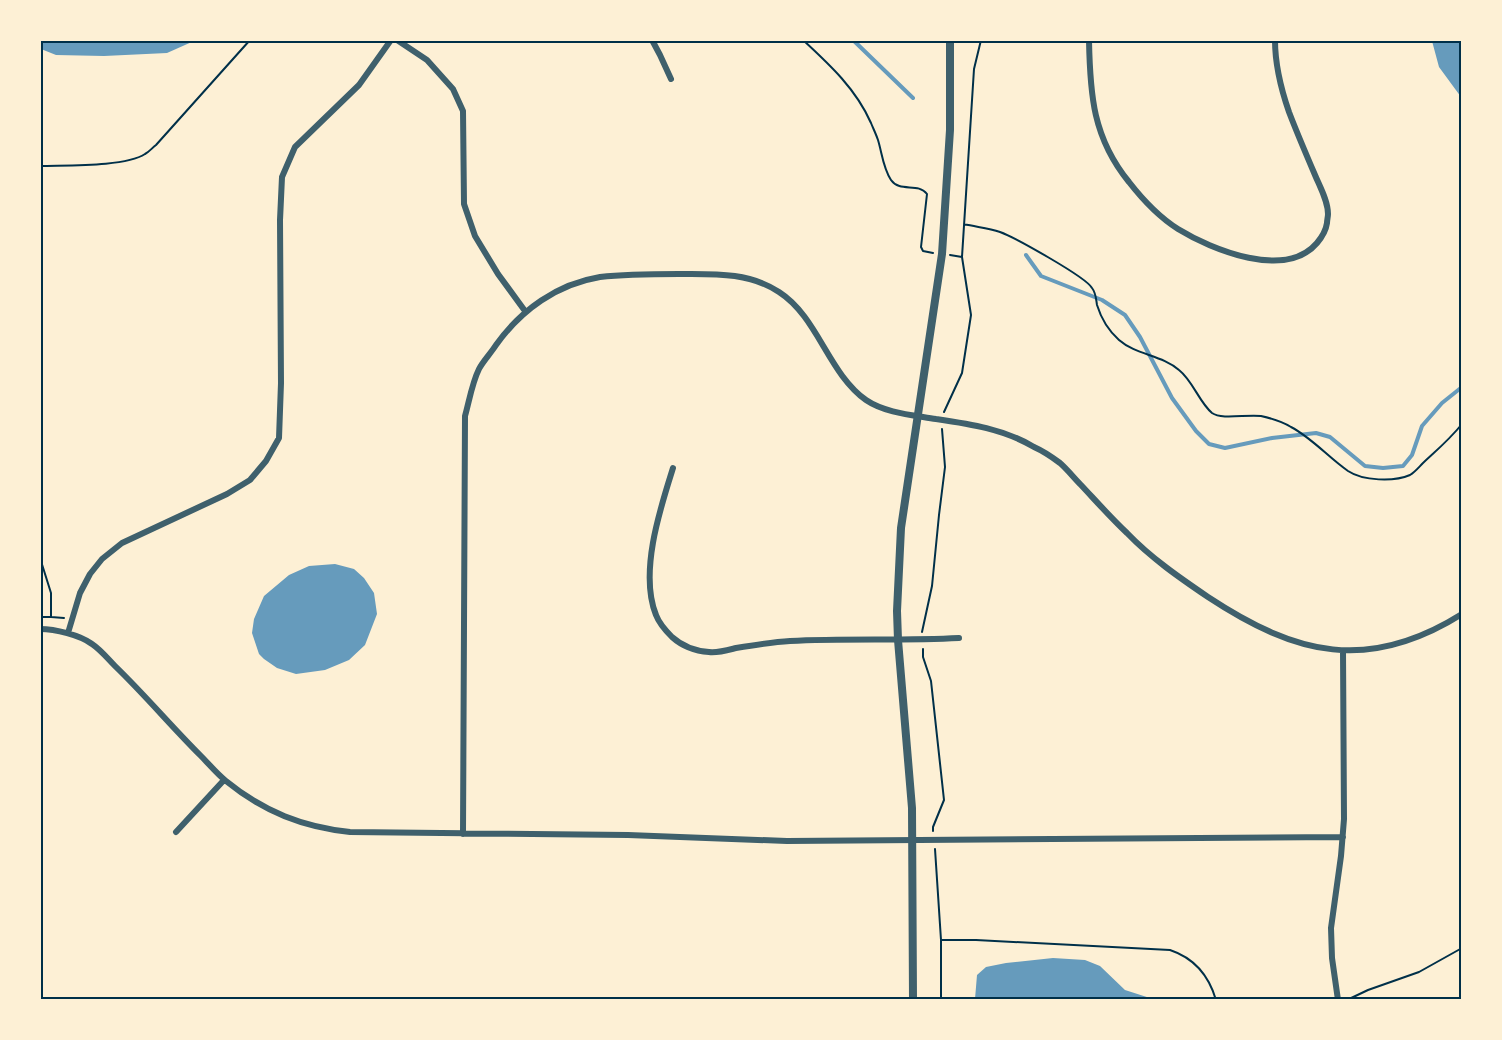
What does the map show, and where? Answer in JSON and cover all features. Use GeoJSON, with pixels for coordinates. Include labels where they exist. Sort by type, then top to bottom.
{"type":"FeatureCollection","features":[{"type":"Feature","properties":{"kind":"street"},"geometry":{"type":"LineString","coordinates":[[68,633],[80,593],[90,574],[102,559],[122,543],[227,494],[250,480],[266,461],[279,438],[282,177],[295,147],[359,85],[391,40]]}},
{"type":"Feature","properties":{"kind":"street"},"geometry":{"type":"LineString","coordinates":[[397,40],[427,60],[453,88],[463,111],[464,204],[474,236],[525,311]]}},
{"type":"Feature","properties":{"kind":"street"},"geometry":{"type":"LineString","coordinates":[[652,40],[671,79]]}},
{"type":"Feature","properties":{"kind":"street"},"geometry":{"type":"LineString","coordinates":[[912,999],[912,808],[897,611],[901,528],[942,254],[950,130],[950,40]]}},
{"type":"Feature","properties":{"kind":"street"},"geometry":{"type":"LineString","coordinates":[[1089,40],[1091,92],[1099,129],[1128,181],[1157,214],[1197,240],[1236,254],[1274,261],[1302,256],[1313,248],[1322,237],[1328,213],[1325,199],[1283,93],[1275,40]]}},
{"type":"Feature","properties":{"kind":"street"},"geometry":{"type":"LineString","coordinates":[[463,834],[465,416],[479,369],[508,328],[525,311],[547,296],[575,284],[597,278],[626,275],[721,274],[739,276],[779,291],[793,303],[845,378],[868,402],[885,409],[917,416],[981,426],[1018,438],[1038,449],[1060,463],[1128,535],[1156,560],[1209,597],[1277,635],[1306,645],[1343,651],[1382,648],[1414,639],[1441,627],[1461,614]]}},
{"type":"Feature","properties":{"kind":"street"},"geometry":{"type":"LineString","coordinates":[[673,468],[656,525],[650,584],[656,616],[665,630],[678,643],[694,650],[711,652],[770,642],[959,638]]}},
{"type":"Feature","properties":{"kind":"street"},"geometry":{"type":"LineString","coordinates":[[40,629],[68,633],[91,643],[224,780],[249,798],[299,823],[326,830],[628,835],[787,841],[1343,837]]}},
{"type":"Feature","properties":{"kind":"street"},"geometry":{"type":"LineString","coordinates":[[1338,999],[1332,958],[1331,928],[1343,837],[1343,651]]}},
{"type":"Feature","properties":{"kind":"street"},"geometry":{"type":"LineString","coordinates":[[177,832],[224,780]]}},
{"type":"Feature","properties":{"kind":"path"},"geometry":{"type":"LineString","coordinates":[[40,166],[110,163],[128,161],[144,155],[156,145],[250,40]]}},
{"type":"Feature","properties":{"kind":"path"},"geometry":{"type":"LineString","coordinates":[[803,40],[837,72],[859,100],[878,139],[886,172],[895,184],[901,187],[919,188],[927,194],[921,247],[923,251],[962,257]]}},
{"type":"Feature","properties":{"kind":"path"},"geometry":{"type":"LineString","coordinates":[[941,999],[941,940],[933,827],[944,800],[932,681],[923,657],[922,628],[932,586],[945,467],[941,420],[962,373],[971,315],[962,257],[974,69],[981,40]]}},
{"type":"Feature","properties":{"kind":"path"},"geometry":{"type":"LineString","coordinates":[[964,224],[1000,232],[1085,280],[1092,286],[1097,306],[1105,323],[1120,340],[1140,352],[1178,368],[1188,378],[1210,412],[1226,417],[1262,416],[1287,425],[1302,433],[1348,471],[1359,476],[1368,479],[1398,478],[1411,474],[1452,436],[1461,424]]}},
{"type":"Feature","properties":{"kind":"path"},"geometry":{"type":"LineString","coordinates":[[40,558],[51,593],[51,617]]}},
{"type":"Feature","properties":{"kind":"path"},"geometry":{"type":"LineString","coordinates":[[40,617],[73,620]]}},
{"type":"Feature","properties":{"kind":"path"},"geometry":{"type":"LineString","coordinates":[[941,940],[1170,950],[1190,959],[1200,969],[1211,985],[1216,999]]}},
{"type":"Feature","properties":{"kind":"path"},"geometry":{"type":"LineString","coordinates":[[1349,999],[1419,972],[1461,948]]}},
{"type":"Feature","properties":{"kind":"water"},"geometry":{"type":"Polygon","coordinates":[[[40,41],[194,41],[167,53],[104,56],[56,55],[41,49],[40,41]]]}},
{"type":"Feature","properties":{"kind":"water"},"geometry":{"type":"Polygon","coordinates":[[[1432,41],[1461,41],[1461,97],[1439,67],[1432,41]]]}},
{"type":"Feature","properties":{"kind":"water"},"geometry":{"type":"Polygon","coordinates":[[[335,564],[354,569],[364,578],[374,593],[377,614],[365,645],[349,660],[325,670],[296,674],[277,668],[259,654],[252,633],[254,619],[264,596],[289,575],[309,566],[335,564]]]}},
{"type":"Feature","properties":{"kind":"water"},"geometry":{"type":"Polygon","coordinates":[[[1053,958],[1085,960],[1100,966],[1125,990],[1153,999],[975,999],[977,975],[986,967],[1053,958]]]}},
{"type":"Feature","properties":{"kind":"waterway"},"geometry":{"type":"LineString","coordinates":[[853,40],[913,98]]}},
{"type":"Feature","properties":{"kind":"waterway"},"geometry":{"type":"LineString","coordinates":[[1026,255],[1041,276],[1102,300],[1125,315],[1140,337],[1172,398],[1196,431],[1209,444],[1225,448],[1272,438],[1316,433],[1330,437],[1365,466],[1383,468],[1403,466],[1412,455],[1422,426],[1442,403],[1462,387]]}}]}
